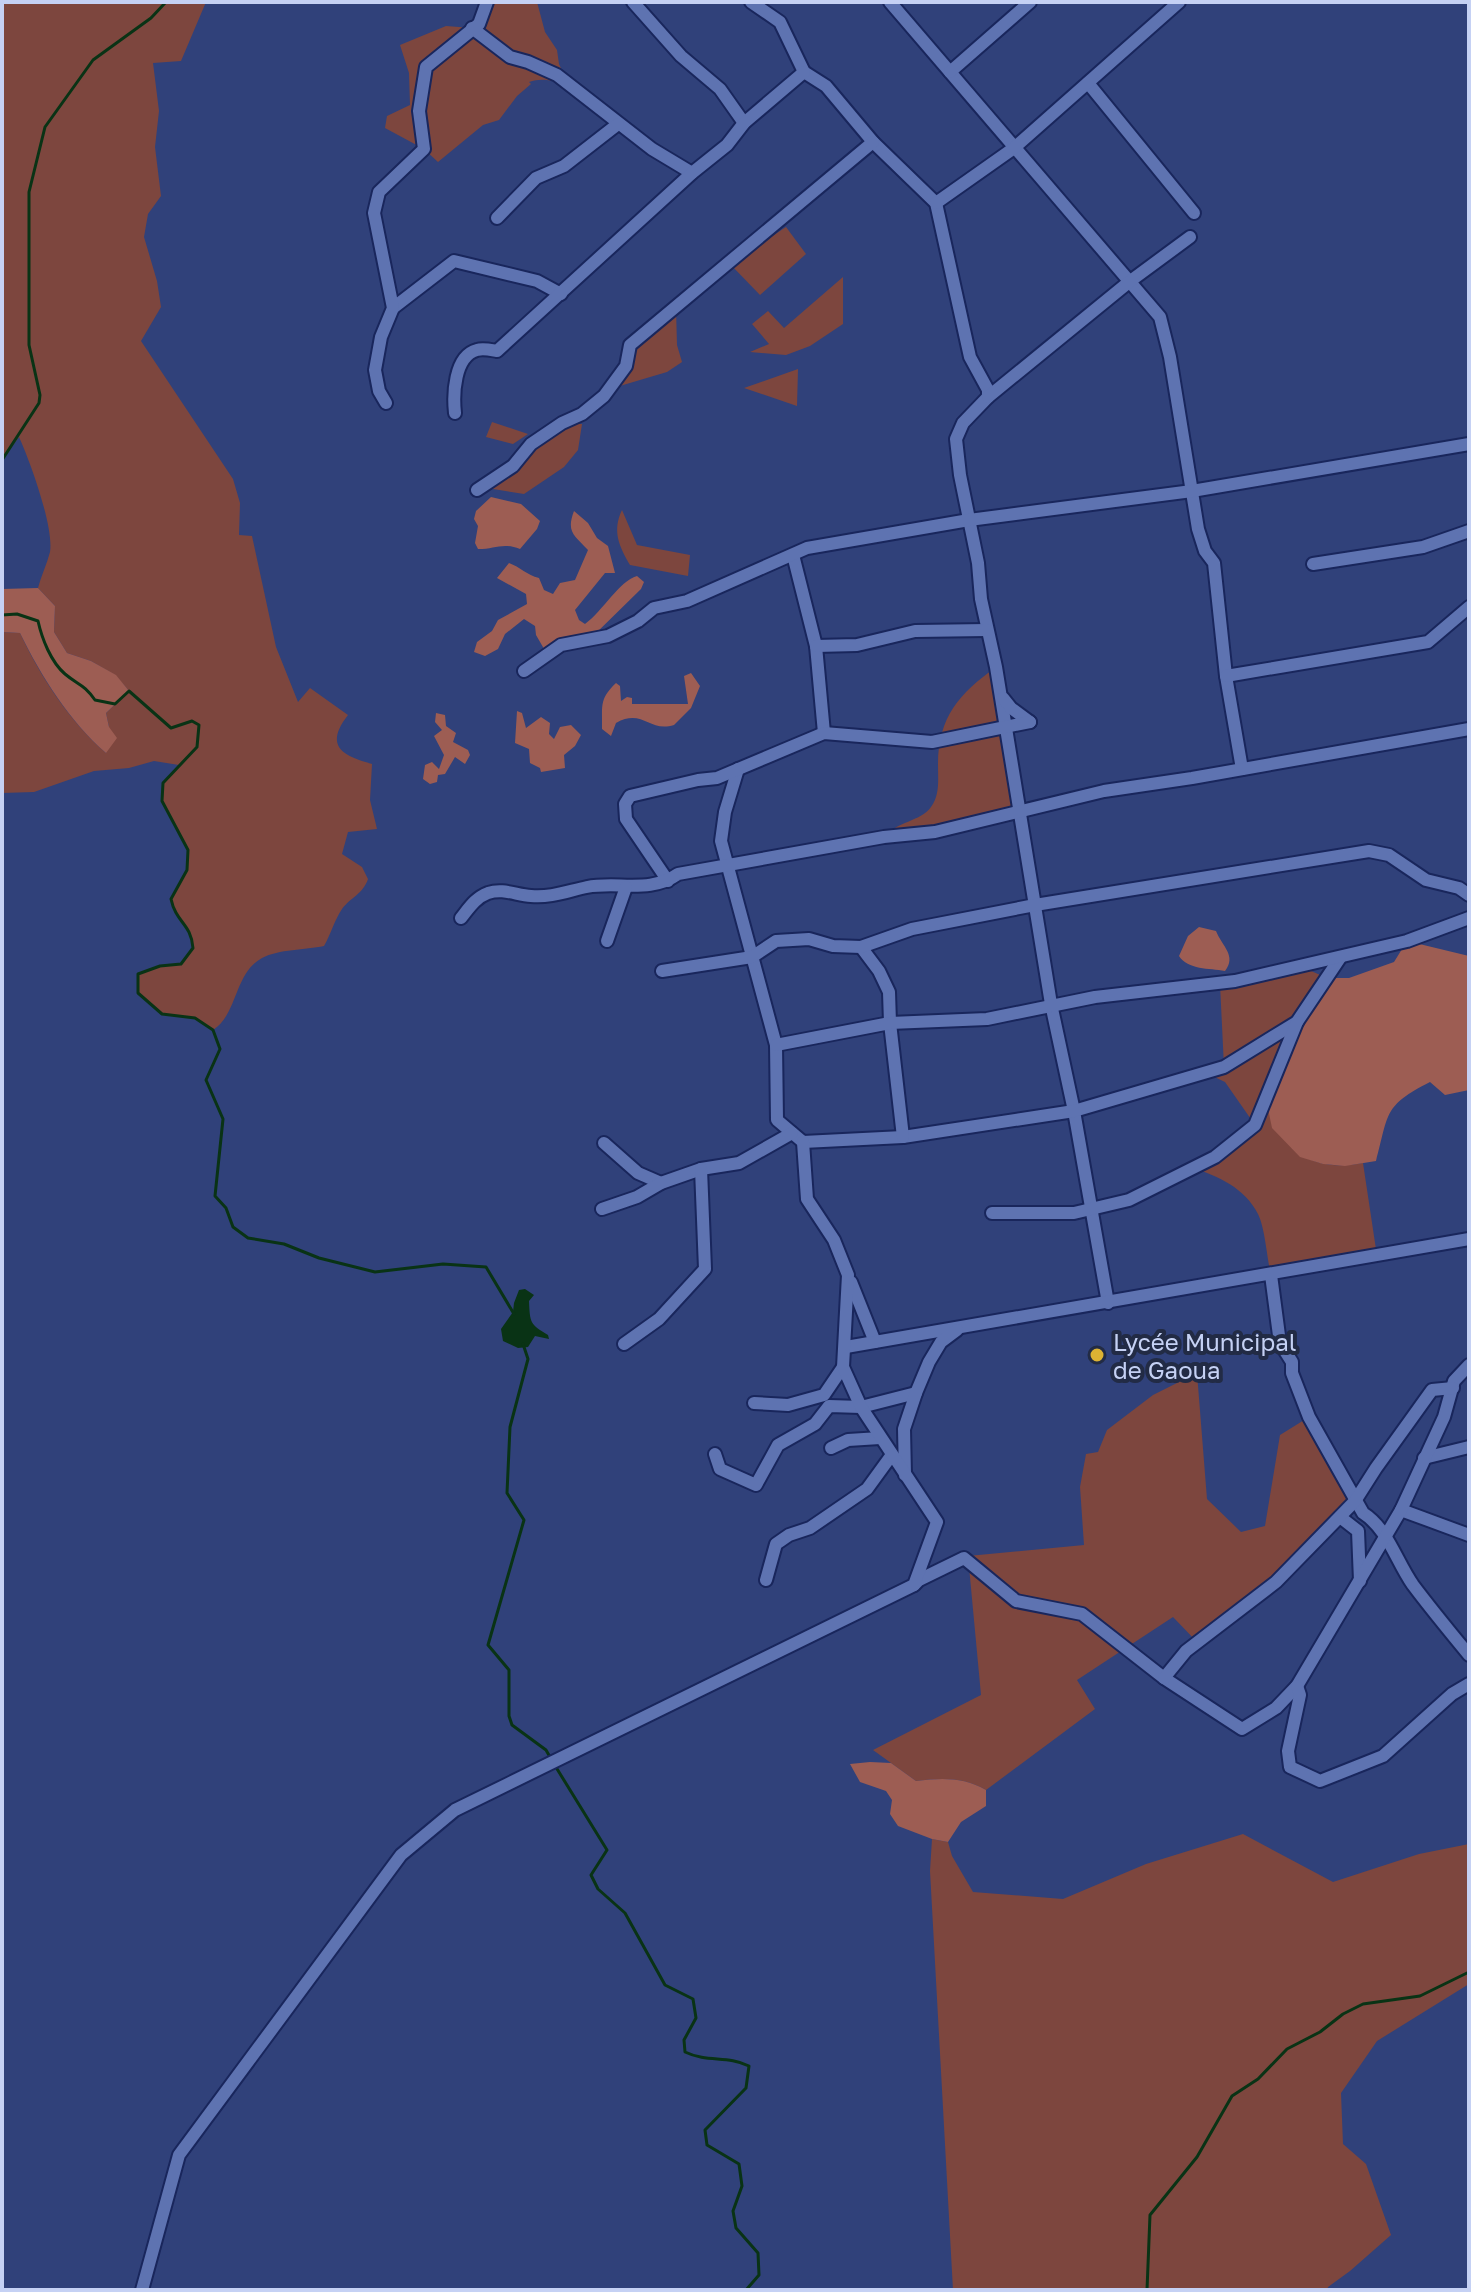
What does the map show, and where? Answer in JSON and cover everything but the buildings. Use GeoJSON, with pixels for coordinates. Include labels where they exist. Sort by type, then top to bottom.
{"type":"FeatureCollection","features":[{"type":"Feature","properties":{"kind":"street"},"geometry":{"type":"LineString","coordinates":[[393,308],[374,213],[379,192],[424,149],[419,111],[426,67],[479,24],[487,2]]}},
{"type":"Feature","properties":{"kind":"street"},"geometry":{"type":"LineString","coordinates":[[633,2],[681,56],[720,89],[744,123]]}},
{"type":"Feature","properties":{"kind":"street"},"geometry":{"type":"LineString","coordinates":[[751,2],[780,22],[804,72],[826,86],[873,142],[936,203],[970,357],[988,390],[988,397]]}},
{"type":"Feature","properties":{"kind":"street"},"geometry":{"type":"LineString","coordinates":[[890,2],[1160,317],[1170,357],[1198,529],[1205,551],[1214,563],[1226,676],[1242,769]]}},
{"type":"Feature","properties":{"kind":"street"},"geometry":{"type":"LineString","coordinates":[[950,72],[1030,2]]}},
{"type":"Feature","properties":{"kind":"street"},"geometry":{"type":"LineString","coordinates":[[936,203],[1014,148],[1179,2]]}},
{"type":"Feature","properties":{"kind":"street"},"geometry":{"type":"LineString","coordinates":[[472,28],[510,57],[557,75],[652,149],[692,173]]}},
{"type":"Feature","properties":{"kind":"street"},"geometry":{"type":"LineString","coordinates":[[455,413],[452,390],[469,354],[476,350],[497,351],[692,173],[727,145],[744,123],[804,72]]}},
{"type":"Feature","properties":{"kind":"street"},"geometry":{"type":"LineString","coordinates":[[1088,83],[1194,213]]}},
{"type":"Feature","properties":{"kind":"street"},"geometry":{"type":"LineString","coordinates":[[497,218],[536,178],[564,166],[618,124]]}},
{"type":"Feature","properties":{"kind":"street"},"geometry":{"type":"LineString","coordinates":[[477,490],[513,466],[531,444],[582,414],[604,396],[626,366],[630,345],[873,142]]}},
{"type":"Feature","properties":{"kind":"street"},"geometry":{"type":"LineString","coordinates":[[1108,1303],[1074,1111],[1051,1004],[956,439],[963,423],[988,397],[1129,282],[1190,237]]}},
{"type":"Feature","properties":{"kind":"street"},"geometry":{"type":"LineString","coordinates":[[386,403],[379,391],[375,370],[381,337],[393,308],[454,261],[537,281],[561,294]]}},
{"type":"Feature","properties":{"kind":"street"},"geometry":{"type":"LineString","coordinates":[[524,671],[561,645],[608,636],[638,621],[654,608],[687,601],[811,547],[969,520],[1192,491],[1469,444]]}},
{"type":"Feature","properties":{"kind":"street"},"geometry":{"type":"LineString","coordinates":[[1313,564],[1423,547],[1469,531]]}},
{"type":"Feature","properties":{"kind":"street"},"geometry":{"type":"LineString","coordinates":[[793,555],[816,646],[824,733]]}},
{"type":"Feature","properties":{"kind":"street"},"geometry":{"type":"LineString","coordinates":[[1226,676],[1428,642],[1469,607]]}},
{"type":"Feature","properties":{"kind":"street"},"geometry":{"type":"LineString","coordinates":[[816,646],[857,645],[915,631],[987,630]]}},
{"type":"Feature","properties":{"kind":"street"},"geometry":{"type":"LineString","coordinates":[[668,881],[626,819],[625,804],[630,796],[717,778],[824,733],[932,742],[1030,722],[1000,695]]}},
{"type":"Feature","properties":{"kind":"street"},"geometry":{"type":"LineString","coordinates":[[461,918],[478,898],[491,892],[507,891],[532,896],[563,894],[609,884],[626,887],[668,881],[678,874],[884,837],[935,832],[1104,791],[1469,729]]}},
{"type":"Feature","properties":{"kind":"street"},"geometry":{"type":"LineString","coordinates":[[738,769],[725,812],[721,841],[776,1045],[777,1120],[803,1142],[903,1137],[1074,1111],[1224,1067],[1297,1022]]}},
{"type":"Feature","properties":{"kind":"street"},"geometry":{"type":"LineString","coordinates":[[662,971],[752,957],[776,941],[809,939],[833,946],[861,947],[912,929],[1035,905],[1369,851],[1389,855],[1426,880],[1459,888],[1469,895]]}},
{"type":"Feature","properties":{"kind":"street"},"geometry":{"type":"LineString","coordinates":[[607,941],[626,887]]}},
{"type":"Feature","properties":{"kind":"street"},"geometry":{"type":"LineString","coordinates":[[776,1045],[890,1023],[987,1019],[1095,997],[1220,984],[1407,941],[1469,918]]}},
{"type":"Feature","properties":{"kind":"street"},"geometry":{"type":"LineString","coordinates":[[861,947],[879,971],[889,992],[903,1137]]}},
{"type":"Feature","properties":{"kind":"street"},"geometry":{"type":"LineString","coordinates":[[992,1213],[1074,1213],[1129,1200],[1215,1157],[1255,1125],[1297,1022],[1340,958]]}},
{"type":"Feature","properties":{"kind":"street"},"geometry":{"type":"LineString","coordinates":[[602,1209],[701,1169],[739,1163],[792,1133]]}},
{"type":"Feature","properties":{"kind":"street"},"geometry":{"type":"LineString","coordinates":[[803,1142],[807,1199],[834,1240],[875,1342]]}},
{"type":"Feature","properties":{"kind":"street"},"geometry":{"type":"LineString","coordinates":[[604,1143],[638,1173],[661,1183]]}},
{"type":"Feature","properties":{"kind":"street"},"geometry":{"type":"LineString","coordinates":[[624,1344],[659,1319],[705,1269],[701,1169]]}},
{"type":"Feature","properties":{"kind":"street"},"geometry":{"type":"LineString","coordinates":[[846,1347],[1469,1239]]}},
{"type":"Feature","properties":{"kind":"street"},"geometry":{"type":"LineString","coordinates":[[754,1403],[788,1405],[824,1395],[843,1367],[848,1275]]}},
{"type":"Feature","properties":{"kind":"street"},"geometry":{"type":"LineString","coordinates":[[1271,1275],[1280,1343],[1292,1362],[1292,1373],[1309,1417],[1363,1513],[1374,1520],[1387,1537],[1392,1552],[1412,1584],[1469,1655]]}},
{"type":"Feature","properties":{"kind":"street"},"geometry":{"type":"LineString","coordinates":[[905,1475],[904,1429],[916,1393],[941,1342],[960,1328]]}},
{"type":"Feature","properties":{"kind":"street"},"geometry":{"type":"LineString","coordinates":[[142,2290],[179,2155],[401,1855],[455,1810],[964,1558],[1016,1601],[1082,1614],[1164,1678],[1242,1729],[1276,1708],[1297,1686],[1387,1537],[1444,1417],[1454,1381],[1469,1365]]}},
{"type":"Feature","properties":{"kind":"street"},"geometry":{"type":"LineString","coordinates":[[843,1367],[861,1407],[937,1522],[914,1585]]}},
{"type":"Feature","properties":{"kind":"street"},"geometry":{"type":"LineString","coordinates":[[1164,1678],[1186,1651],[1276,1582],[1355,1501],[1432,1390],[1453,1388]]}},
{"type":"Feature","properties":{"kind":"street"},"geometry":{"type":"LineString","coordinates":[[715,1454],[720,1469],[756,1485],[778,1445],[815,1424],[829,1406],[861,1407],[916,1393]]}},
{"type":"Feature","properties":{"kind":"street"},"geometry":{"type":"LineString","coordinates":[[831,1448],[848,1440],[880,1438]]}},
{"type":"Feature","properties":{"kind":"street"},"geometry":{"type":"LineString","coordinates":[[1424,1458],[1469,1447]]}},
{"type":"Feature","properties":{"kind":"street"},"geometry":{"type":"LineString","coordinates":[[766,1580],[776,1544],[789,1535],[810,1528],[867,1489],[891,1456]]}},
{"type":"Feature","properties":{"kind":"street"},"geometry":{"type":"LineString","coordinates":[[1401,1510],[1469,1535]]}},
{"type":"Feature","properties":{"kind":"street"},"geometry":{"type":"LineString","coordinates":[[1340,1517],[1358,1531],[1360,1582]]}},
{"type":"Feature","properties":{"kind":"street"},"geometry":{"type":"LineString","coordinates":[[1297,1686],[1300,1695],[1288,1751],[1290,1767],[1320,1781],[1383,1756],[1452,1694],[1469,1684]]}},
{"type":"Feature","properties":{"kind":"shaded area"},"geometry":{"type":"Polygon","coordinates":[[[2,2],[206,2],[181,61],[153,63],[159,111],[155,147],[161,196],[148,214],[144,237],[161,307],[141,341],[233,479],[240,503],[239,535],[252,536],[276,647],[298,702],[310,688],[348,715],[337,735],[337,742],[345,753],[372,764],[370,800],[377,829],[348,832],[342,854],[362,867],[368,879],[366,884],[342,909],[324,946],[276,953],[253,965],[246,973],[227,1014],[213,1030],[195,1018],[162,1014],[138,993],[138,974],[160,966],[181,964],[193,948],[189,933],[171,899],[187,870],[188,850],[162,801],[163,783],[179,765],[154,761],[129,768],[94,771],[34,792],[2,793],[2,632],[20,633],[57,698],[106,753],[109,727],[106,713],[129,691],[115,675],[91,661],[67,653],[54,632],[55,606],[38,588],[50,552],[48,527],[35,477],[19,437],[2,460],[2,2]]]}},
{"type":"Feature","properties":{"kind":"shaded area"},"geometry":{"type":"Polygon","coordinates":[[[487,2],[537,2],[545,32],[557,50],[559,64],[569,85],[544,80],[529,82],[531,84],[517,96],[499,120],[483,125],[438,162],[424,149],[385,128],[387,116],[410,105],[409,73],[400,45],[446,26],[472,28],[487,2]]]}},
{"type":"Feature","properties":{"kind":"shaded area"},"geometry":{"type":"Polygon","coordinates":[[[786,227],[806,254],[760,295],[730,264],[786,227]]]}},
{"type":"Feature","properties":{"kind":"shaded area"},"geometry":{"type":"Polygon","coordinates":[[[843,277],[843,324],[810,346],[786,355],[750,352],[769,344],[752,324],[768,311],[784,328],[843,277]]]}},
{"type":"Feature","properties":{"kind":"shaded area"},"geometry":{"type":"Polygon","coordinates":[[[676,309],[677,345],[682,362],[667,372],[613,388],[633,346],[676,309]]]}},
{"type":"Feature","properties":{"kind":"shaded area"},"geometry":{"type":"Polygon","coordinates":[[[798,369],[797,406],[744,388],[798,369]]]}},
{"type":"Feature","properties":{"kind":"shaded area"},"geometry":{"type":"Polygon","coordinates":[[[492,422],[528,434],[513,444],[486,437],[492,422]]]}},
{"type":"Feature","properties":{"kind":"shaded area"},"geometry":{"type":"Polygon","coordinates":[[[570,424],[582,424],[578,450],[564,467],[524,494],[487,488],[543,443],[570,424]]]}},
{"type":"Feature","properties":{"kind":"shaded area"},"geometry":{"type":"Polygon","coordinates":[[[491,497],[521,504],[540,521],[520,549],[504,546],[478,549],[475,543],[478,526],[474,519],[476,511],[491,497]]]}},
{"type":"Feature","properties":{"kind":"shaded area"},"geometry":{"type":"Polygon","coordinates":[[[622,510],[637,545],[690,555],[688,576],[630,565],[618,538],[617,525],[622,510]]]}},
{"type":"Feature","properties":{"kind":"shaded area"},"geometry":{"type":"Polygon","coordinates":[[[574,511],[608,546],[615,573],[605,573],[575,610],[579,620],[585,624],[630,579],[637,576],[644,582],[641,589],[589,640],[547,654],[536,635],[535,626],[524,619],[505,634],[498,649],[485,656],[474,652],[477,642],[492,631],[498,620],[527,604],[526,594],[497,578],[509,563],[539,578],[544,590],[553,594],[560,583],[575,580],[588,550],[571,529],[574,511]]]}},
{"type":"Feature","properties":{"kind":"shaded area"},"geometry":{"type":"Polygon","coordinates":[[[38,588],[55,606],[54,632],[67,653],[91,661],[116,675],[129,691],[106,713],[109,727],[117,738],[106,753],[57,698],[20,633],[2,632],[2,589],[38,588]]]}},
{"type":"Feature","properties":{"kind":"shaded area"},"geometry":{"type":"Polygon","coordinates":[[[996,667],[1019,810],[884,837],[931,807],[937,792],[939,748],[947,720],[961,697],[996,667]]]}},
{"type":"Feature","properties":{"kind":"shaded area"},"geometry":{"type":"Polygon","coordinates":[[[691,673],[700,686],[691,708],[674,725],[658,726],[633,718],[616,723],[611,736],[602,729],[604,699],[616,683],[620,686],[621,701],[627,697],[632,698],[632,704],[688,704],[684,676],[691,673]]]}},
{"type":"Feature","properties":{"kind":"shaded area"},"geometry":{"type":"Polygon","coordinates":[[[517,711],[522,713],[526,728],[541,717],[550,723],[549,734],[554,739],[560,727],[571,725],[581,735],[575,746],[564,755],[565,768],[541,772],[540,768],[530,763],[529,749],[515,743],[517,711]]]}},
{"type":"Feature","properties":{"kind":"shaded area"},"geometry":{"type":"Polygon","coordinates":[[[436,713],[445,715],[446,726],[456,733],[453,742],[468,750],[470,755],[465,764],[455,757],[445,774],[438,775],[437,782],[430,784],[423,779],[425,765],[432,762],[439,769],[444,755],[434,736],[442,730],[435,722],[436,713]]]}},
{"type":"Feature","properties":{"kind":"shaded area"},"geometry":{"type":"Polygon","coordinates":[[[1199,927],[1216,931],[1229,956],[1225,971],[1193,966],[1179,956],[1188,936],[1199,927]]]}},
{"type":"Feature","properties":{"kind":"shaded area"},"geometry":{"type":"Polygon","coordinates":[[[1407,941],[1469,956],[1469,1090],[1445,1095],[1430,1082],[1404,1098],[1386,1121],[1376,1161],[1345,1166],[1300,1157],[1272,1128],[1266,1099],[1297,1022],[1327,978],[1349,978],[1394,962],[1407,941]]]}},
{"type":"Feature","properties":{"kind":"shaded area"},"geometry":{"type":"Polygon","coordinates":[[[1302,967],[1327,978],[1289,1143],[1305,1157],[1323,1164],[1363,1163],[1377,1256],[1271,1275],[1262,1227],[1252,1205],[1230,1184],[1193,1168],[1255,1125],[1225,1082],[1206,1073],[1224,1067],[1220,984],[1302,967]]]}},
{"type":"Feature","properties":{"kind":"shaded area"},"geometry":{"type":"Polygon","coordinates":[[[525,1289],[534,1295],[529,1301],[532,1322],[549,1339],[535,1336],[528,1347],[518,1348],[503,1341],[501,1329],[513,1312],[519,1290],[525,1289]]]}},
{"type":"Feature","properties":{"kind":"shaded area"},"geometry":{"type":"Polygon","coordinates":[[[1197,1373],[1207,1499],[1241,1532],[1265,1526],[1280,1435],[1309,1417],[1355,1501],[1276,1582],[1197,1642],[1173,1617],[1077,1680],[1095,1709],[986,1790],[952,1780],[916,1781],[873,1750],[981,1695],[968,1556],[1084,1545],[1080,1487],[1086,1454],[1098,1452],[1107,1430],[1153,1395],[1197,1373]]]}},
{"type":"Feature","properties":{"kind":"shaded area"},"geometry":{"type":"Polygon","coordinates":[[[891,1763],[916,1781],[952,1780],[977,1786],[986,1790],[986,1806],[961,1822],[948,1842],[932,1839],[898,1826],[890,1814],[892,1800],[886,1791],[860,1782],[850,1764],[891,1763]]]}},
{"type":"Feature","properties":{"kind":"shaded area"},"geometry":{"type":"Polygon","coordinates":[[[1243,1834],[1333,1882],[1419,1854],[1469,1844],[1469,1984],[1377,2041],[1341,2093],[1343,2144],[1366,2164],[1391,2235],[1327,2290],[953,2290],[930,1871],[932,1839],[948,1842],[952,1856],[973,1892],[1063,1899],[1146,1864],[1243,1834]]]}},
{"type":"Feature","properties":{"kind":"waterway"},"geometry":{"type":"LineString","coordinates":[[2,460],[39,403],[29,345],[29,192],[45,127],[93,60],[151,18],[166,2]]}},
{"type":"Feature","properties":{"kind":"waterway"},"geometry":{"type":"LineString","coordinates":[[2,615],[17,614],[38,621],[55,663],[95,700],[115,704],[129,691],[171,728],[192,721],[199,725],[197,747],[163,783],[162,801],[188,850],[187,870],[171,899],[189,933],[193,948],[181,964],[160,966],[138,974],[138,993],[162,1014],[195,1018],[213,1030],[220,1049],[206,1080],[223,1119],[215,1196],[226,1208],[233,1227],[248,1238],[284,1244],[319,1258],[375,1272],[443,1264],[486,1267],[514,1314]]}},
{"type":"Feature","properties":{"kind":"waterway"},"geometry":{"type":"LineString","coordinates":[[523,1344],[528,1359],[510,1427],[507,1493],[524,1520],[488,1645],[509,1670],[509,1716],[512,1725],[546,1750],[550,1757]]}},
{"type":"Feature","properties":{"kind":"waterway"},"geometry":{"type":"LineString","coordinates":[[554,1764],[607,1850],[591,1875],[598,1889],[625,1913],[665,1985],[693,1999],[696,2018],[684,2040],[685,2052],[749,2066],[746,2088],[705,2130],[707,2145],[739,2164],[742,2186],[733,2211],[736,2228],[758,2253],[759,2275],[746,2290]]}},
{"type":"Feature","properties":{"kind":"waterway"},"geometry":{"type":"LineString","coordinates":[[1147,2290],[1150,2215],[1197,2157],[1232,2096],[1258,2079],[1287,2049],[1320,2032],[1343,2014],[1363,2004],[1420,1996],[1469,1972]]}},
{"type":"Feature","properties":{"kind":"place","name":"Lycée Municipal de Gaoua"},"geometry":{"type":"Point","coordinates":[1097,1355]}}]}
